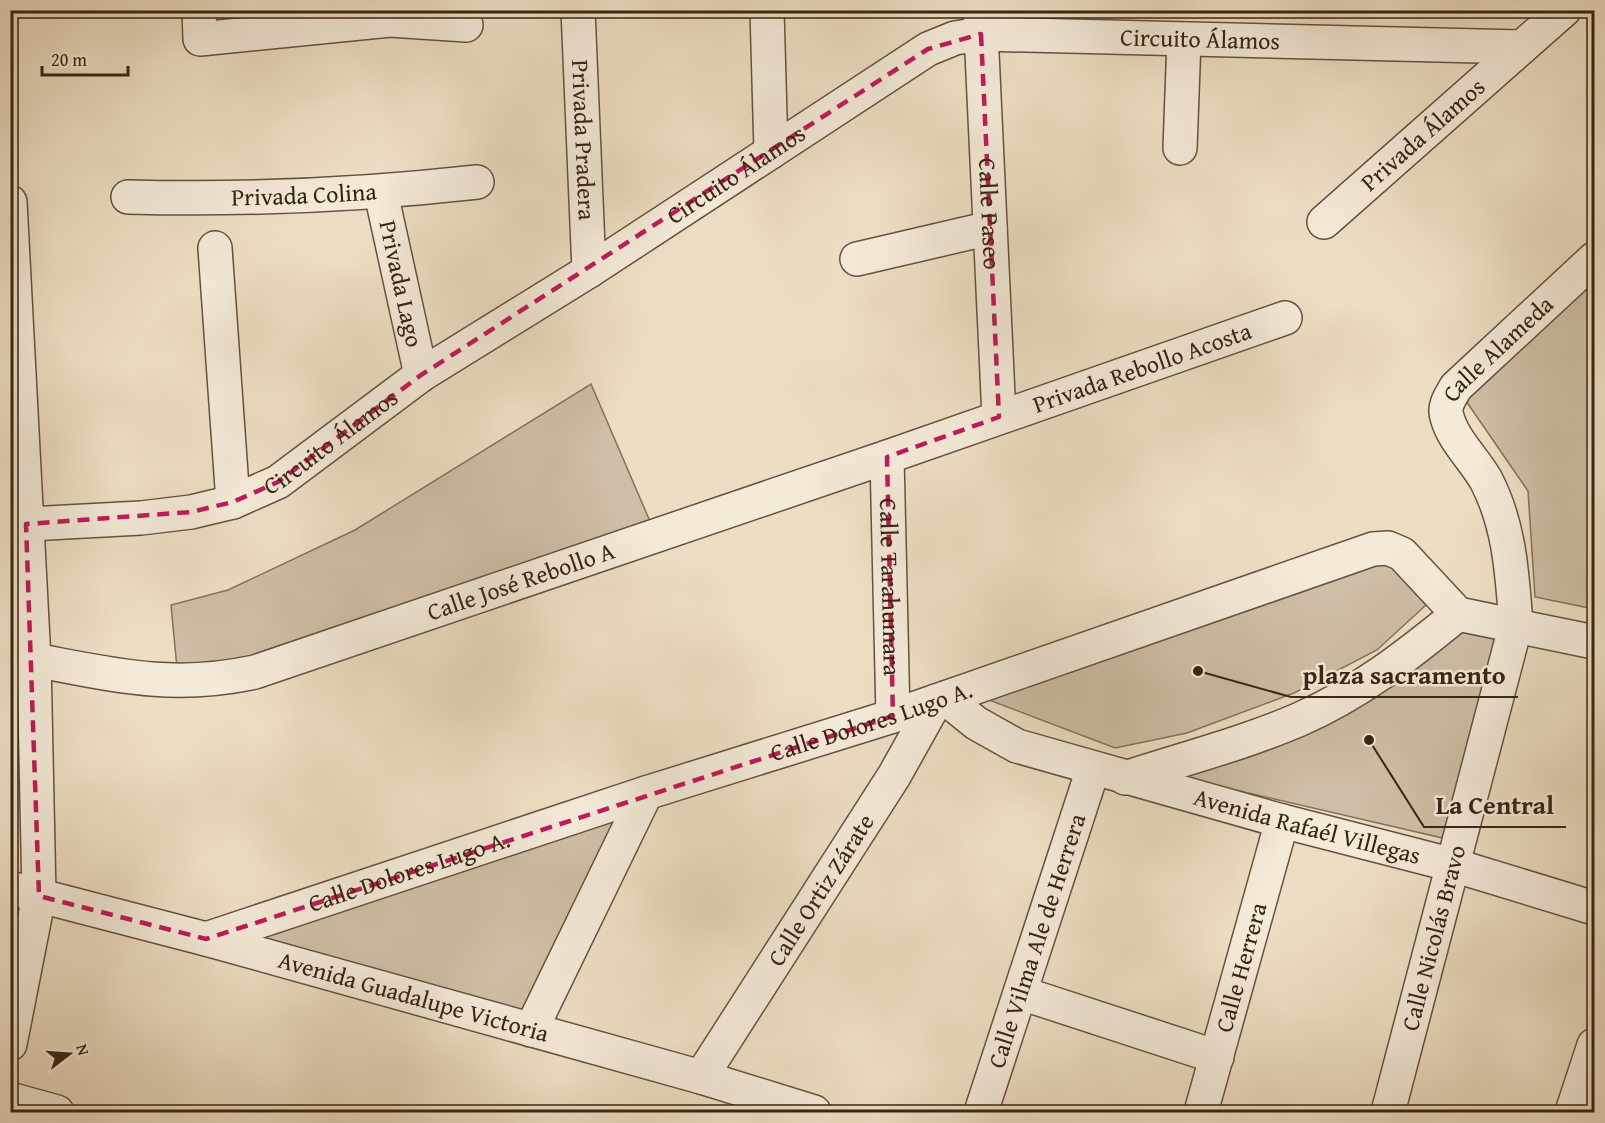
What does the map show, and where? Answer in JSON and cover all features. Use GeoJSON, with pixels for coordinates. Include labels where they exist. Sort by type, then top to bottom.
{"type":"FeatureCollection","features":[{"type":"Feature","properties":{"kind":"street","name":"Privada Pradera"},"geometry":{"type":"LineString","coordinates":[[579,10],[589,271]]}},
{"type":"Feature","properties":{"kind":"street"},"geometry":{"type":"LineString","coordinates":[[767,10],[771,152]]}},
{"type":"Feature","properties":{"kind":"street","name":"Privada Álamos"},"geometry":{"type":"LineString","coordinates":[[1324,222],[1564,10]]}},
{"type":"Feature","properties":{"kind":"street"},"geometry":{"type":"LineString","coordinates":[[199,25],[389,15],[466,25]]}},
{"type":"Feature","properties":{"kind":"street","name":"Circuito Álamos"},"geometry":{"type":"LineString","coordinates":[[18,524],[141,518],[191,512],[233,502],[278,482],[421,375],[589,271],[928,49],[955,38],[981,22],[1184,40],[1522,47]]}},
{"type":"Feature","properties":{"kind":"street","name":"Calle Paseo"},"geometry":{"type":"LineString","coordinates":[[981,22],[999,417]]}},
{"type":"Feature","properties":{"kind":"street"},"geometry":{"type":"LineString","coordinates":[[1180,148],[1184,40]]}},
{"type":"Feature","properties":{"kind":"street","name":"Privada Colina"},"geometry":{"type":"LineString","coordinates":[[128,197],[198,199],[381,193],[477,182]]}},
{"type":"Feature","properties":{"kind":"street","name":"Privada Lago"},"geometry":{"type":"LineString","coordinates":[[381,193],[421,375]]}},
{"type":"Feature","properties":{"kind":"street"},"geometry":{"type":"LineString","coordinates":[[10,202],[18,524],[34,660],[25,892],[10,1044]]}},
{"type":"Feature","properties":{"kind":"street"},"geometry":{"type":"LineString","coordinates":[[858,259],[990,228]]}},
{"type":"Feature","properties":{"kind":"street"},"geometry":{"type":"LineString","coordinates":[[216,248],[233,502]]}},
{"type":"Feature","properties":{"kind":"street","name":"Calle Alameda"},"geometry":{"type":"LineString","coordinates":[[1515,624],[1511,560],[1502,515],[1485,479],[1451,427],[1446,415],[1447,401],[1456,387],[1594,258]]}},
{"type":"Feature","properties":{"kind":"street","name":"Privada Rebollo Acosta"},"geometry":{"type":"LineString","coordinates":[[999,417],[1285,318]]}},
{"type":"Feature","properties":{"kind":"street","name":"Calle José Rebollo A"},"geometry":{"type":"LineString","coordinates":[[34,660],[141,680],[182,682],[218,680],[255,672],[999,417]]}},
{"type":"Feature","properties":{"kind":"street","name":"Calle Tarahumara"},"geometry":{"type":"LineString","coordinates":[[887,457],[893,716]]}},
{"type":"Feature","properties":{"kind":"street","name":"Calle Dolores Lugo A."},"geometry":{"type":"LineString","coordinates":[[206,939],[646,793],[893,716],[1373,549],[1388,548],[1402,554],[1458,614]]}},
{"type":"Feature","properties":{"kind":"street"},"geometry":{"type":"LineString","coordinates":[[1125,778],[1235,744],[1299,719],[1396,665],[1458,614],[1594,642]]}},
{"type":"Feature","properties":{"kind":"street","name":"Calle Nicolás Bravo"},"geometry":{"type":"LineString","coordinates":[[1388,1113],[1515,624]]}},
{"type":"Feature","properties":{"kind":"street","name":"Avenida Rafaél Villegas"},"geometry":{"type":"LineString","coordinates":[[940,699],[1017,746],[1282,821],[1453,865],[1594,908]]}},
{"type":"Feature","properties":{"kind":"street","name":"Calle Ortiz Zárate"},"geometry":{"type":"LineString","coordinates":[[700,1077],[894,776],[940,699]]}},
{"type":"Feature","properties":{"kind":"street","name":"Calle Vilma Ale de Herrera"},"geometry":{"type":"LineString","coordinates":[[981,1113],[1093,769]]}},
{"type":"Feature","properties":{"kind":"street"},"geometry":{"type":"LineString","coordinates":[[531,1030],[646,793]]}},
{"type":"Feature","properties":{"kind":"street","name":"Calle Herrera"},"geometry":{"type":"LineString","coordinates":[[1201,1113],[1282,821]]}},
{"type":"Feature","properties":{"kind":"street","name":"Avenida Guadalupe Victoria"},"geometry":{"type":"LineString","coordinates":[[25,892],[206,939],[700,1077],[814,1113]]}},
{"type":"Feature","properties":{"kind":"street"},"geometry":{"type":"LineString","coordinates":[[1021,993],[1217,1057]]}},
{"type":"Feature","properties":{"kind":"street"},"geometry":{"type":"LineString","coordinates":[[1572,1113],[1594,1045]]}},
{"type":"Feature","properties":{"kind":"street"},"geometry":{"type":"LineString","coordinates":[[10,1099],[57,1113]]}},
{"type":"Feature","properties":{"kind":"highlighted area"},"geometry":{"type":"Polygon","coordinates":[[[981,34],[999,417],[887,457],[893,716],[206,939],[39,896],[26,524],[191,512],[233,502],[278,482],[421,375],[928,49],[981,34]]]}},
{"type":"Feature","properties":{"kind":"shaded area"},"geometry":{"type":"Polygon","coordinates":[[[1594,281],[1594,609],[1535,597],[1528,491],[1464,398],[1594,281]]]}},
{"type":"Feature","properties":{"kind":"shaded area"},"geometry":{"type":"Polygon","coordinates":[[[591,384],[652,526],[259,661],[177,668],[171,605],[228,590],[355,530],[591,384]]]}},
{"type":"Feature","properties":{"kind":"shaded area"},"geometry":{"type":"Polygon","coordinates":[[[1382,560],[1403,573],[1426,605],[1377,650],[1294,693],[1187,733],[1115,748],[984,698],[1382,560]]]}},
{"type":"Feature","properties":{"kind":"shaded area"},"geometry":{"type":"Polygon","coordinates":[[[1460,621],[1503,632],[1447,839],[1175,776],[1460,621]]]}},
{"type":"Feature","properties":{"kind":"shaded area"},"geometry":{"type":"Polygon","coordinates":[[[641,797],[530,1028],[207,939],[641,797]]]}},
{"type":"Feature","properties":{"kind":"place","name":"plaza sacramento"},"geometry":{"type":"Point","coordinates":[1198,671]}},
{"type":"Feature","properties":{"kind":"place","name":"La Central"},"geometry":{"type":"Point","coordinates":[1369,740]}}]}
